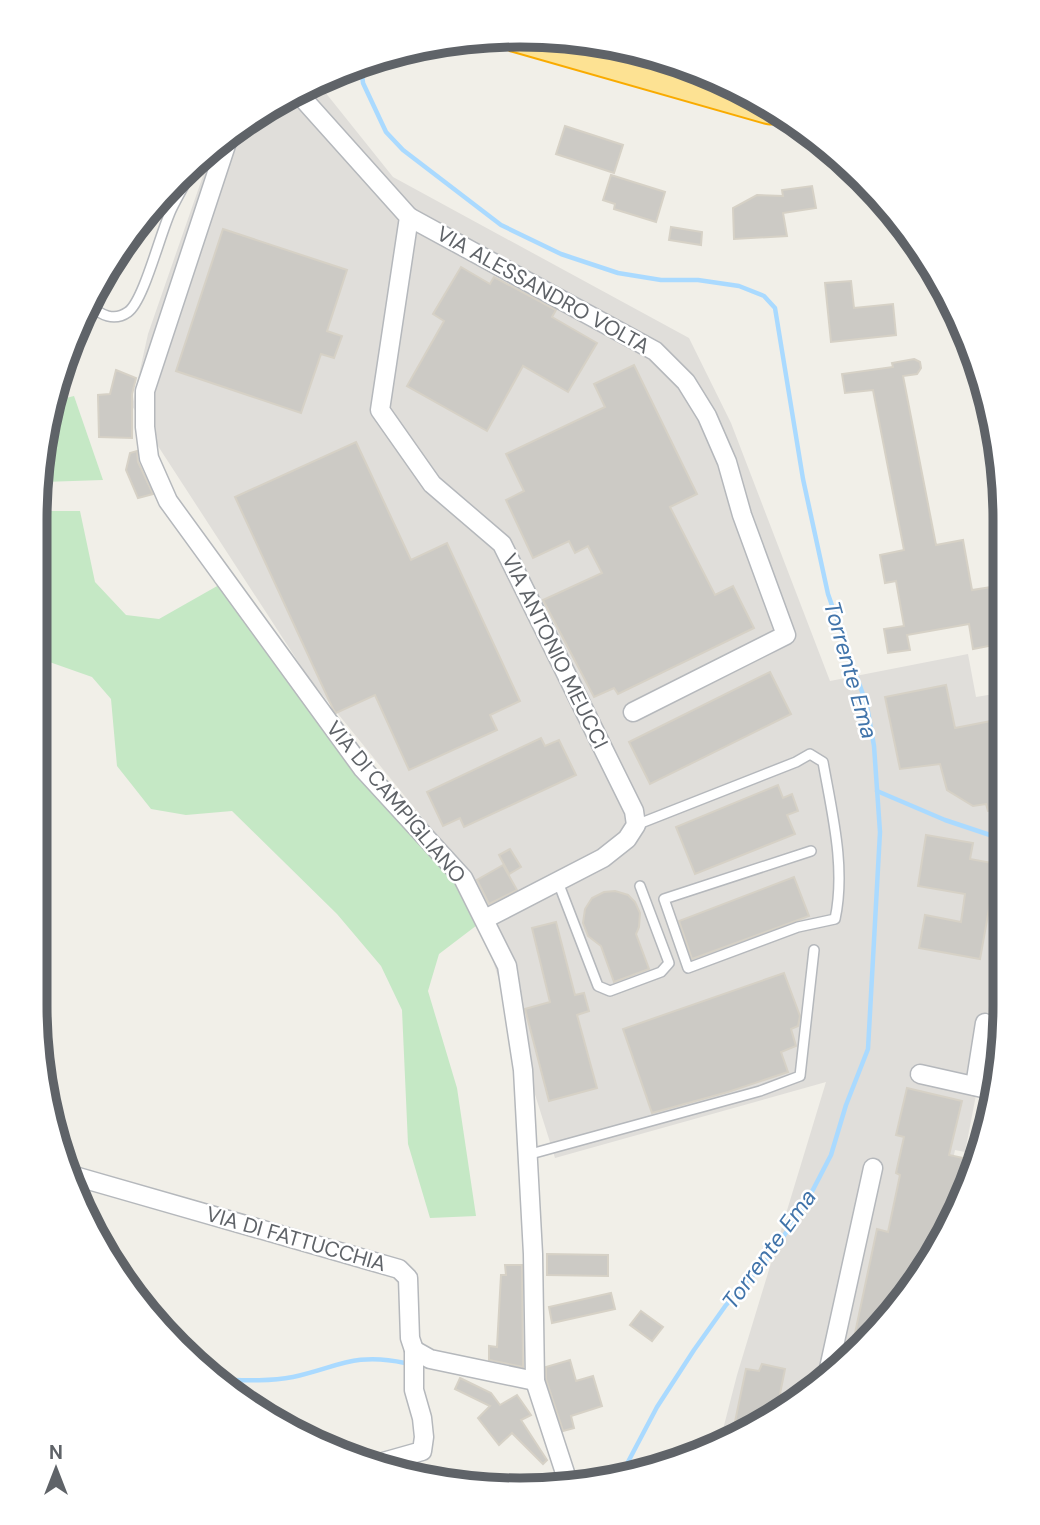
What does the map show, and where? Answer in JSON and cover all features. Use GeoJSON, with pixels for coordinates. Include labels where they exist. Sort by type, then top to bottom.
{"type":"FeatureCollection","features":[{"type":"Feature","properties":{"kind":"highway"},"geometry":{"type":"LineString","coordinates":[[569,50],[725,94]]}},
{"type":"Feature","properties":{"kind":"street"},"geometry":{"type":"LineString","coordinates":[[304,100],[410,217]]}},
{"type":"Feature","properties":{"kind":"street","name":"VIA DI CAMPIGLIANO"},"geometry":{"type":"LineString","coordinates":[[224,152],[145,391],[145,427],[149,458],[168,501],[362,769],[463,878],[507,966],[523,1070],[533,1254],[535,1381],[566,1476]]}},
{"type":"Feature","properties":{"kind":"street","name":"VIA ALESSANDRO VOLTA"},"geometry":{"type":"LineString","coordinates":[[410,217],[655,351],[686,382],[707,416],[727,462],[742,515],[786,635],[634,712]]}},
{"type":"Feature","properties":{"kind":"street","name":"VIA ANTONIO MEUCCI"},"geometry":{"type":"LineString","coordinates":[[410,217],[380,410],[432,484],[502,544],[634,811],[636,825]]}},
{"type":"Feature","properties":{"kind":"street"},"geometry":{"type":"LineString","coordinates":[[485,919],[603,858],[627,839],[636,825]]}},
{"type":"Feature","properties":{"kind":"street"},"geometry":{"type":"LineString","coordinates":[[975,1086],[985,1023]]}},
{"type":"Feature","properties":{"kind":"street"},"geometry":{"type":"LineString","coordinates":[[920,1074],[985,1088]]}},
{"type":"Feature","properties":{"kind":"street"},"geometry":{"type":"LineString","coordinates":[[837,1355],[873,1168]]}},
{"type":"Feature","properties":{"kind":"street","name":"VIA DI FATTUCCHIA"},"geometry":{"type":"LineString","coordinates":[[80,1178],[399,1269],[408,1278],[410,1338],[414,1350],[414,1390],[424,1437],[422,1451],[391,1460]]}},
{"type":"Feature","properties":{"kind":"street"},"geometry":{"type":"LineString","coordinates":[[414,1350],[430,1359],[535,1381]]}},
{"type":"Feature","properties":{"kind":"lane"},"geometry":{"type":"LineString","coordinates":[[96,311],[101,315],[115,317],[129,312],[142,295],[156,248],[182,190]]}},
{"type":"Feature","properties":{"kind":"lane"},"geometry":{"type":"LineString","coordinates":[[636,825],[796,762],[810,754],[823,762],[834,823],[841,894],[835,919],[798,928],[688,968],[664,899],[811,851]]}},
{"type":"Feature","properties":{"kind":"lane"},"geometry":{"type":"LineString","coordinates":[[558,882],[598,986],[610,991],[660,972],[669,963],[640,886]]}},
{"type":"Feature","properties":{"kind":"lane"},"geometry":{"type":"LineString","coordinates":[[527,1154],[760,1091],[800,1076],[814,950]]}},
{"type":"Feature","properties":{"kind":"shaded area"},"geometry":{"type":"Polygon","coordinates":[[[324,90],[393,177],[689,338],[731,423],[830,681],[968,654],[976,697],[993,694],[993,1007],[965,1152],[955,1150],[939,1223],[913,1268],[875,1317],[808,1380],[783,1398],[729,1429],[722,1432],[737,1375],[826,1082],[555,1158],[464,869],[308,677],[132,406],[148,334],[206,167],[257,127],[324,90]]]}},
{"type":"Feature","properties":{"kind":"green space"},"geometry":{"type":"Polygon","coordinates":[[[74,396],[103,480],[49,482],[63,399],[74,396]]]}},
{"type":"Feature","properties":{"kind":"green space"},"geometry":{"type":"Polygon","coordinates":[[[47,511],[80,511],[95,582],[126,615],[159,619],[226,581],[362,769],[463,878],[485,919],[439,954],[428,991],[457,1088],[476,1216],[430,1218],[408,1144],[402,1010],[381,966],[337,914],[232,811],[186,815],[151,809],[117,766],[111,699],[92,677],[47,661],[47,511]]]}},
{"type":"Feature","properties":{"kind":"building"},"geometry":{"type":"Polygon","coordinates":[[[565,126],[623,145],[614,173],[556,154],[565,126]]]}},
{"type":"Feature","properties":{"kind":"building"},"geometry":{"type":"Polygon","coordinates":[[[611,175],[665,192],[656,222],[614,209],[615,204],[603,200],[611,175]]]}},
{"type":"Feature","properties":{"kind":"building"},"geometry":{"type":"Polygon","coordinates":[[[812,186],[816,208],[783,213],[787,236],[734,239],[733,208],[757,195],[783,196],[782,190],[812,186]]]}},
{"type":"Feature","properties":{"kind":"building"},"geometry":{"type":"Polygon","coordinates":[[[671,227],[702,232],[701,245],[669,240],[671,227]]]}},
{"type":"Feature","properties":{"kind":"building"},"geometry":{"type":"Polygon","coordinates":[[[223,229],[347,270],[327,331],[342,336],[334,358],[321,354],[301,413],[176,371],[223,229]]]}},
{"type":"Feature","properties":{"kind":"building"},"geometry":{"type":"Polygon","coordinates":[[[461,267],[490,284],[494,277],[556,310],[552,317],[597,343],[568,392],[523,366],[487,431],[407,386],[444,321],[433,314],[461,267]]]}},
{"type":"Feature","properties":{"kind":"building"},"geometry":{"type":"Polygon","coordinates":[[[851,281],[854,308],[893,304],[896,335],[831,342],[825,283],[851,281]]]}},
{"type":"Feature","properties":{"kind":"building"},"geometry":{"type":"Polygon","coordinates":[[[914,359],[920,362],[921,368],[917,374],[903,376],[936,545],[963,540],[972,590],[993,587],[993,645],[973,649],[969,624],[907,635],[910,650],[888,653],[884,629],[904,626],[896,581],[885,583],[880,555],[904,550],[873,390],[845,393],[842,374],[893,367],[892,363],[914,359]]]}},
{"type":"Feature","properties":{"kind":"building"},"geometry":{"type":"Polygon","coordinates":[[[634,365],[697,494],[670,507],[715,595],[733,586],[754,628],[618,694],[614,688],[594,697],[543,600],[602,573],[588,546],[575,553],[569,541],[533,558],[506,500],[524,491],[506,454],[605,407],[594,384],[634,365]]]}},
{"type":"Feature","properties":{"kind":"building"},"geometry":{"type":"Polygon","coordinates":[[[116,370],[136,378],[132,394],[132,438],[99,437],[98,395],[110,394],[116,370]]]}},
{"type":"Feature","properties":{"kind":"building"},"geometry":{"type":"Polygon","coordinates":[[[356,442],[411,560],[447,543],[520,701],[490,715],[497,730],[409,770],[375,695],[336,713],[333,709],[235,497],[356,442]]]}},
{"type":"Feature","properties":{"kind":"building"},"geometry":{"type":"Polygon","coordinates":[[[137,451],[138,462],[153,494],[138,498],[126,470],[130,453],[137,451]]]}},
{"type":"Feature","properties":{"kind":"building"},"geometry":{"type":"Polygon","coordinates":[[[770,672],[791,714],[650,784],[629,742],[770,672]]]}},
{"type":"Feature","properties":{"kind":"building"},"geometry":{"type":"Polygon","coordinates":[[[946,685],[955,728],[991,721],[993,811],[988,811],[986,804],[973,806],[947,790],[940,764],[900,769],[885,697],[946,685]]]}},
{"type":"Feature","properties":{"kind":"building"},"geometry":{"type":"Polygon","coordinates":[[[541,738],[545,746],[559,740],[576,775],[464,827],[460,818],[443,826],[427,792],[541,738]]]}},
{"type":"Feature","properties":{"kind":"building"},"geometry":{"type":"Polygon","coordinates":[[[778,785],[783,798],[792,794],[798,811],[787,815],[795,834],[695,874],[676,827],[778,785]]]}},
{"type":"Feature","properties":{"kind":"building"},"geometry":{"type":"Polygon","coordinates":[[[926,835],[973,843],[970,859],[993,863],[993,898],[980,959],[919,948],[925,915],[961,922],[965,894],[918,886],[926,835]]]}},
{"type":"Feature","properties":{"kind":"building"},"geometry":{"type":"Polygon","coordinates":[[[510,849],[521,867],[509,874],[499,855],[510,849]]]}},
{"type":"Feature","properties":{"kind":"building"},"geometry":{"type":"Polygon","coordinates":[[[503,865],[517,890],[489,904],[477,880],[503,865]]]}},
{"type":"Feature","properties":{"kind":"building"},"geometry":{"type":"Polygon","coordinates":[[[794,877],[809,916],[692,959],[679,921],[794,877]]]}},
{"type":"Feature","properties":{"kind":"building"},"geometry":{"type":"Polygon","coordinates":[[[615,891],[628,895],[640,913],[636,934],[649,969],[614,982],[601,946],[588,936],[583,923],[585,909],[592,898],[604,892],[615,891]]]}},
{"type":"Feature","properties":{"kind":"building"},"geometry":{"type":"Polygon","coordinates":[[[556,922],[575,995],[584,993],[589,1011],[577,1015],[597,1088],[549,1101],[525,1009],[550,1002],[532,928],[556,922]]]}},
{"type":"Feature","properties":{"kind":"building"},"geometry":{"type":"Polygon","coordinates":[[[784,973],[800,1016],[798,1026],[791,1029],[796,1046],[781,1052],[788,1072],[652,1113],[623,1029],[784,973]]]}},
{"type":"Feature","properties":{"kind":"building"},"geometry":{"type":"Polygon","coordinates":[[[907,1088],[962,1101],[949,1155],[967,1159],[944,1214],[913,1268],[895,1293],[854,1339],[877,1229],[888,1232],[900,1175],[896,1173],[904,1137],[896,1135],[907,1088]]]}},
{"type":"Feature","properties":{"kind":"building"},"geometry":{"type":"Polygon","coordinates":[[[547,1254],[608,1255],[608,1276],[547,1275],[547,1254]]]}},
{"type":"Feature","properties":{"kind":"building"},"geometry":{"type":"Polygon","coordinates":[[[505,1265],[522,1265],[523,1367],[489,1360],[489,1346],[497,1347],[501,1275],[506,1275],[505,1265]]]}},
{"type":"Feature","properties":{"kind":"building"},"geometry":{"type":"Polygon","coordinates":[[[611,1293],[615,1309],[552,1323],[549,1307],[611,1293]]]}},
{"type":"Feature","properties":{"kind":"building"},"geometry":{"type":"Polygon","coordinates":[[[641,1311],[663,1327],[652,1341],[630,1325],[641,1311]]]}},
{"type":"Feature","properties":{"kind":"building"},"geometry":{"type":"Polygon","coordinates":[[[570,1360],[576,1381],[593,1376],[602,1406],[571,1416],[574,1428],[563,1431],[546,1379],[546,1367],[570,1360]]]}},
{"type":"Feature","properties":{"kind":"building"},"geometry":{"type":"Polygon","coordinates":[[[762,1364],[785,1369],[779,1401],[734,1426],[746,1369],[759,1371],[762,1364]]]}},
{"type":"Feature","properties":{"kind":"building"},"geometry":{"type":"Polygon","coordinates":[[[460,1378],[491,1393],[500,1405],[517,1395],[531,1415],[521,1420],[547,1460],[543,1464],[512,1433],[499,1445],[478,1418],[490,1406],[455,1389],[460,1378]]]}},
{"type":"Feature","properties":{"kind":"waterway","name":"Torrente Ema"},"geometry":{"type":"LineString","coordinates":[[362,74],[363,83],[386,132],[403,150],[501,225],[561,254],[618,273],[661,280],[698,280],[739,286],[764,296],[775,308],[803,479],[828,594],[867,706],[874,746],[880,832],[868,1049],[846,1105],[831,1155],[804,1207],[766,1261],[726,1305],[694,1350],[657,1407],[626,1466]]}},
{"type":"Feature","properties":{"kind":"waterway"},"geometry":{"type":"LineString","coordinates":[[877,791],[945,820],[993,836]]}},
{"type":"Feature","properties":{"kind":"waterway"},"geometry":{"type":"LineString","coordinates":[[231,1379],[284,1379],[359,1360],[405,1363]]}}]}
